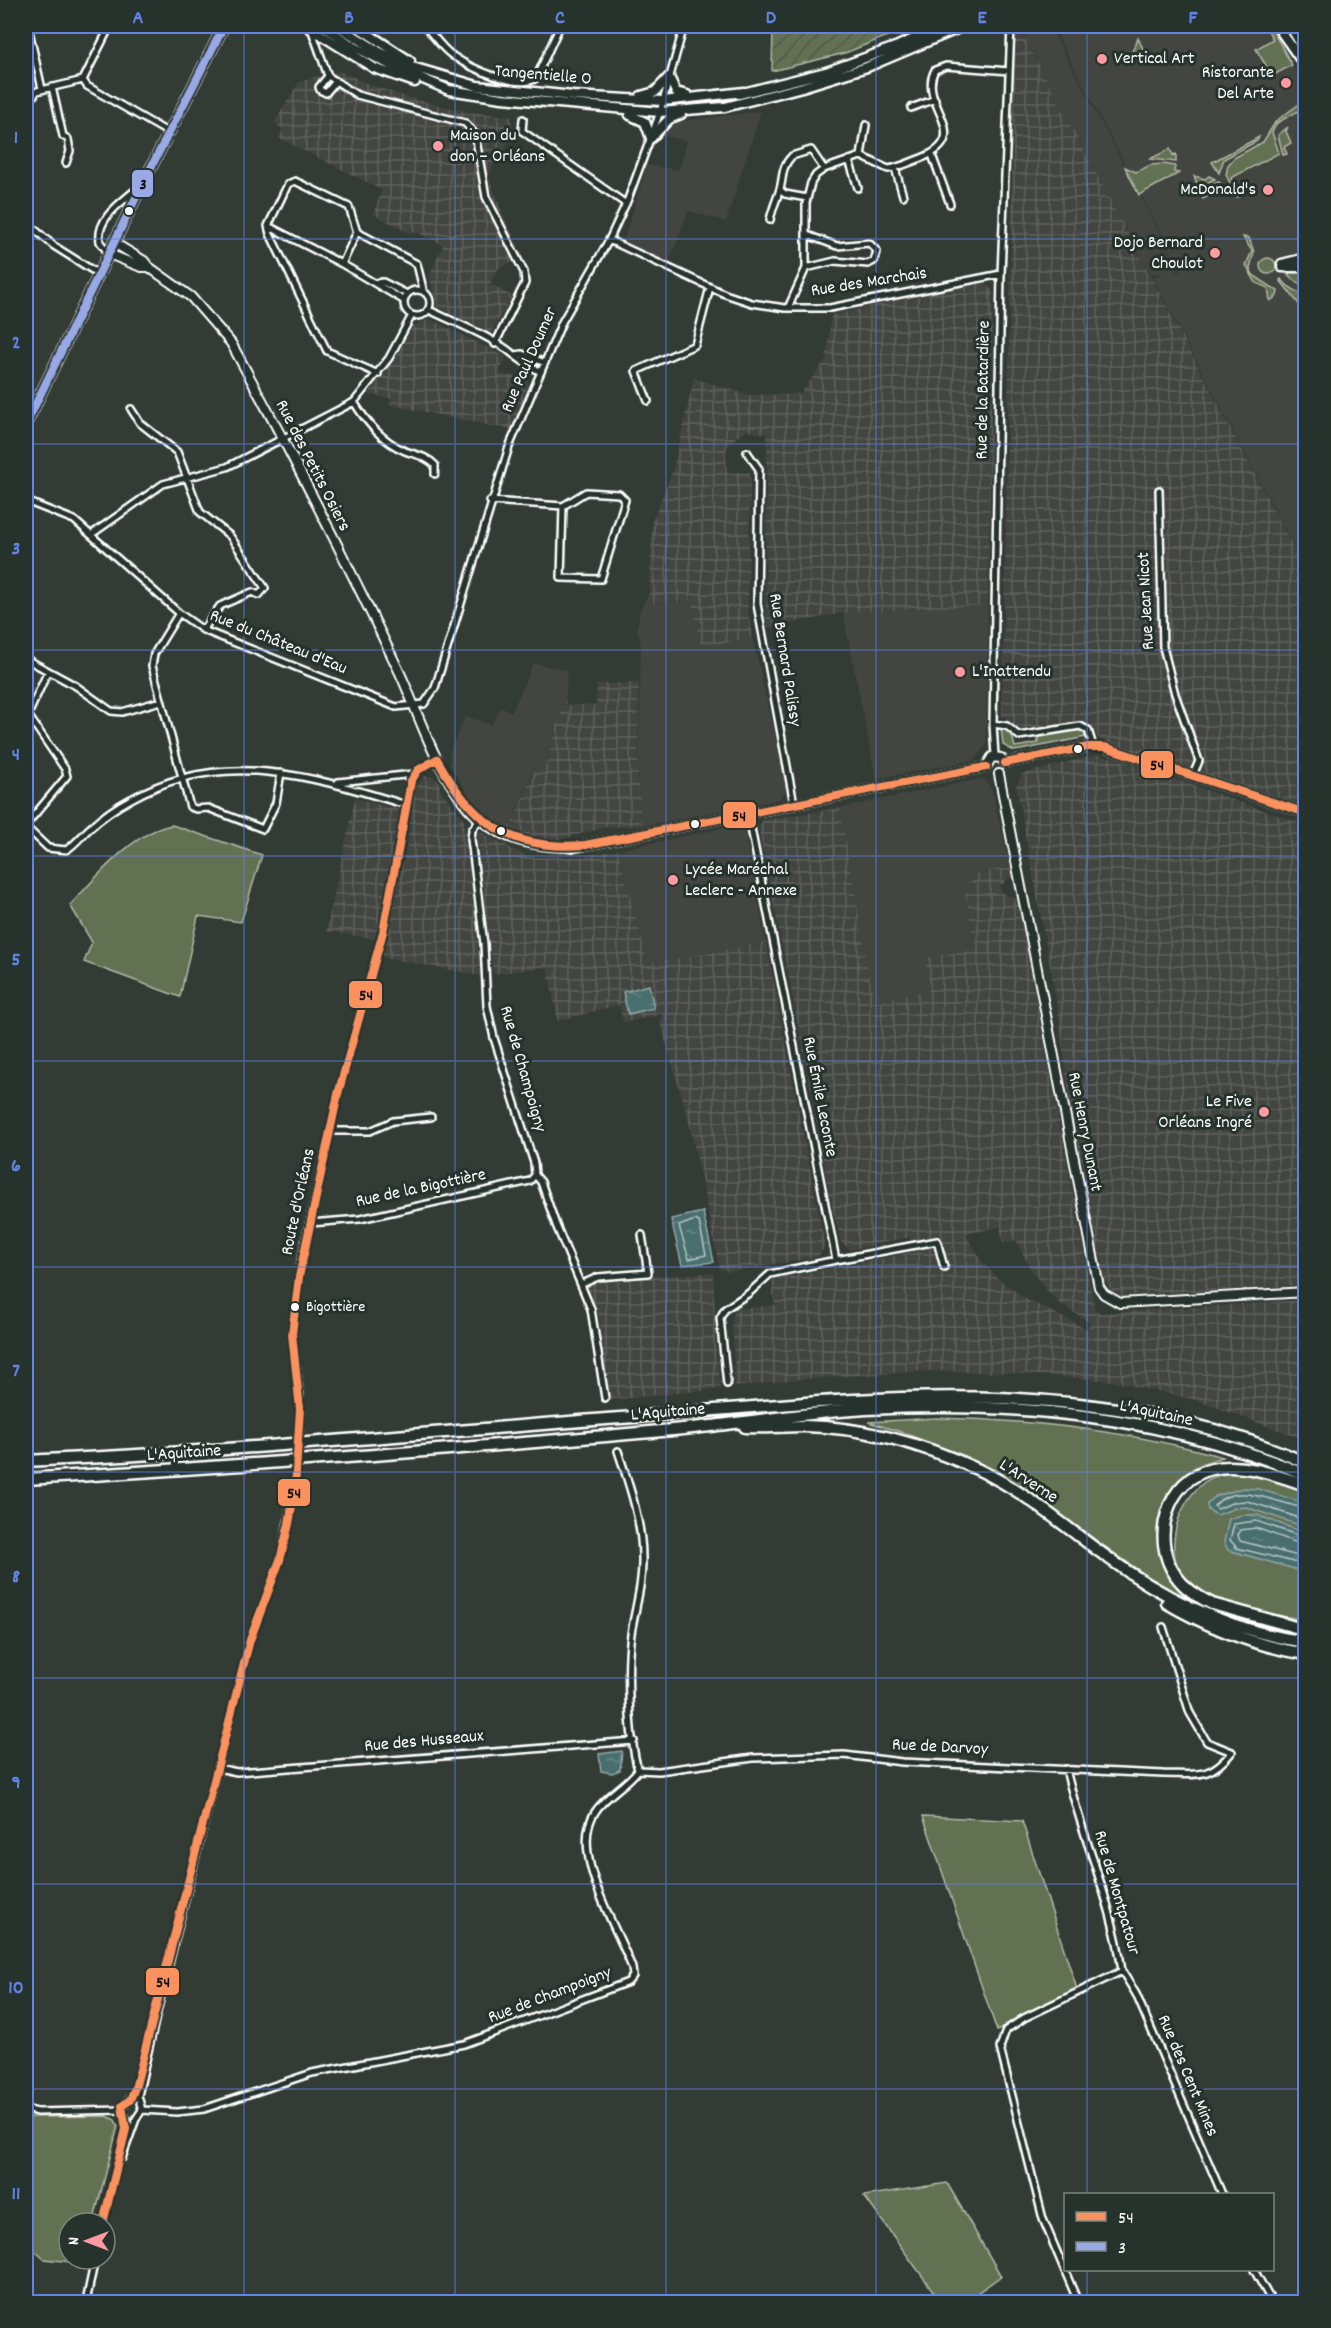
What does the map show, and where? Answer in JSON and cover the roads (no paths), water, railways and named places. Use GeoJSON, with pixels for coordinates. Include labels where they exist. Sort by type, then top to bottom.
{"type":"FeatureCollection","features":[{"type":"Feature","properties":{"kind":"highway","name":"L'Aquitaine"},"geometry":{"type":"LineString","coordinates":[[26,1461],[275,1447],[814,1401],[927,1395],[1006,1397],[1100,1407],[1202,1428],[1277,1451],[1305,1463]]}},
{"type":"Feature","properties":{"kind":"highway","name":"L'Aquitaine"},"geometry":{"type":"LineString","coordinates":[[26,1479],[327,1461],[708,1427],[866,1409],[944,1407],[1022,1410],[1098,1419],[1166,1432],[1239,1451],[1305,1475]]}},
{"type":"Feature","properties":{"kind":"highway","name":"L'Arverne"},"geometry":{"type":"LineString","coordinates":[[708,1427],[824,1428],[862,1433],[918,1446],[996,1479],[1160,1592],[1205,1614],[1245,1629],[1305,1642]]}},
{"type":"Feature","properties":{"kind":"highway"},"geometry":{"type":"LineString","coordinates":[[1277,1451],[1305,1459]]}},
{"type":"Feature","properties":{"kind":"highway"},"geometry":{"type":"LineString","coordinates":[[1305,1485],[1240,1467],[1221,1467],[1201,1472],[1182,1485],[1170,1503],[1162,1539],[1169,1566],[1176,1577],[1198,1597],[1212,1604],[1305,1629]]}},
{"type":"Feature","properties":{"kind":"highway"},"geometry":{"type":"LineString","coordinates":[[1093,1547],[1105,1562],[1130,1581],[1188,1615],[1254,1642],[1305,1654]]}},
{"type":"Feature","properties":{"kind":"main road"},"geometry":{"type":"LineString","coordinates":[[26,424],[143,183],[224,26]]}},
{"type":"Feature","properties":{"kind":"main road"},"geometry":{"type":"LineString","coordinates":[[309,26],[374,68],[402,79],[449,90]]}},
{"type":"Feature","properties":{"kind":"main road","name":"Tangentielle O"},"geometry":{"type":"LineString","coordinates":[[323,26],[355,47],[414,77],[449,90],[599,108],[660,112],[708,110]]}},
{"type":"Feature","properties":{"kind":"main road","name":"Tangentielle O"},"geometry":{"type":"LineString","coordinates":[[339,26],[395,59],[442,78],[503,90],[663,101],[744,92]]}},
{"type":"Feature","properties":{"kind":"main road"},"geometry":{"type":"LineString","coordinates":[[356,26],[390,49],[442,78]]}},
{"type":"Feature","properties":{"kind":"main road"},"geometry":{"type":"LineString","coordinates":[[660,112],[666,105],[728,98],[826,72],[898,46],[943,26]]}},
{"type":"Feature","properties":{"kind":"main road"},"geometry":{"type":"LineString","coordinates":[[571,105],[640,117],[648,127],[651,138],[674,116],[792,90],[867,67],[964,26]]}},
{"type":"Feature","properties":{"kind":"main road"},"geometry":{"type":"LineString","coordinates":[[1277,26],[1304,60]]}},
{"type":"Feature","properties":{"kind":"main road"},"geometry":{"type":"LineString","coordinates":[[1290,26],[1304,60]]}},
{"type":"Feature","properties":{"kind":"main road"},"geometry":{"type":"LineString","coordinates":[[669,77],[671,85],[681,96],[744,92]]}},
{"type":"Feature","properties":{"kind":"main road"},"geometry":{"type":"LineString","coordinates":[[624,99],[649,95],[666,83],[669,77]]}},
{"type":"Feature","properties":{"kind":"main road"},"geometry":{"type":"LineString","coordinates":[[599,108],[648,108],[658,106],[663,101]]}},
{"type":"Feature","properties":{"kind":"main road"},"geometry":{"type":"LineString","coordinates":[[1305,258],[1282,266],[1305,265]]}},
{"type":"Feature","properties":{"kind":"street"},"geometry":{"type":"LineString","coordinates":[[28,26],[42,89]]}},
{"type":"Feature","properties":{"kind":"street"},"geometry":{"type":"LineString","coordinates":[[83,80],[109,26]]}},
{"type":"Feature","properties":{"kind":"street"},"geometry":{"type":"LineString","coordinates":[[309,26],[328,76],[357,95],[465,123],[475,134],[486,196],[524,272],[525,283],[495,344]]}},
{"type":"Feature","properties":{"kind":"street"},"geometry":{"type":"LineString","coordinates":[[425,26],[447,51],[460,60],[497,77],[526,82],[536,78],[560,26]]}},
{"type":"Feature","properties":{"kind":"street","name":"Rue Paul Doumer"},"geometry":{"type":"LineString","coordinates":[[414,706],[428,700],[435,688],[508,447],[577,294],[609,240],[626,204],[660,112],[684,26]]}},
{"type":"Feature","properties":{"kind":"street","name":"Rue de la Batardière"},"geometry":{"type":"LineString","coordinates":[[995,756],[993,724],[1001,274],[1011,26]]}},
{"type":"Feature","properties":{"kind":"street"},"geometry":{"type":"LineString","coordinates":[[1282,26],[1304,60]]}},
{"type":"Feature","properties":{"kind":"street"},"geometry":{"type":"LineString","coordinates":[[788,308],[806,268],[807,198],[811,183],[824,168],[861,156],[879,167],[895,168],[932,154],[943,145],[946,134],[930,79],[935,70],[946,66],[1009,71]]}},
{"type":"Feature","properties":{"kind":"street"},"geometry":{"type":"LineString","coordinates":[[328,76],[320,87],[321,90],[326,93],[336,81]]}},
{"type":"Feature","properties":{"kind":"street"},"geometry":{"type":"LineString","coordinates":[[26,106],[32,95],[42,89],[83,80]]}},
{"type":"Feature","properties":{"kind":"street"},"geometry":{"type":"LineString","coordinates":[[83,80],[87,86],[169,133]]}},
{"type":"Feature","properties":{"kind":"street"},"geometry":{"type":"LineString","coordinates":[[52,87],[63,136],[68,139],[70,151],[66,163]]}},
{"type":"Feature","properties":{"kind":"street"},"geometry":{"type":"LineString","coordinates":[[911,108],[935,99]]}},
{"type":"Feature","properties":{"kind":"street"},"geometry":{"type":"LineString","coordinates":[[523,119],[522,131],[626,204]]}},
{"type":"Feature","properties":{"kind":"street"},"geometry":{"type":"LineString","coordinates":[[861,156],[866,125]]}},
{"type":"Feature","properties":{"kind":"street"},"geometry":{"type":"LineString","coordinates":[[770,220],[780,190],[783,171],[792,156],[812,150],[824,168]]}},
{"type":"Feature","properties":{"kind":"street"},"geometry":{"type":"LineString","coordinates":[[932,154],[950,204]]}},
{"type":"Feature","properties":{"kind":"street"},"geometry":{"type":"LineString","coordinates":[[849,160],[858,188]]}},
{"type":"Feature","properties":{"kind":"street"},"geometry":{"type":"LineString","coordinates":[[895,168],[903,196]]}},
{"type":"Feature","properties":{"kind":"street"},"geometry":{"type":"LineString","coordinates":[[342,264],[357,232],[349,207],[295,181],[288,184],[268,226],[270,234],[327,351],[378,374]]}},
{"type":"Feature","properties":{"kind":"street"},"geometry":{"type":"LineString","coordinates":[[109,254],[100,242],[101,226],[112,212],[143,183]]}},
{"type":"Feature","properties":{"kind":"street"},"geometry":{"type":"LineString","coordinates":[[780,190],[784,194],[807,198]]}},
{"type":"Feature","properties":{"kind":"street"},"geometry":{"type":"LineString","coordinates":[[26,222],[54,246],[100,275]]}},
{"type":"Feature","properties":{"kind":"street"},"geometry":{"type":"LineString","coordinates":[[268,226],[376,283],[380,288],[403,300],[411,316]]}},
{"type":"Feature","properties":{"kind":"street"},"geometry":{"type":"LineString","coordinates":[[357,232],[417,264],[423,289],[430,303],[429,310]]}},
{"type":"Feature","properties":{"kind":"street"},"geometry":{"type":"LineString","coordinates":[[806,268],[835,261],[868,264],[874,261],[877,251],[869,243],[837,246],[807,236]]}},
{"type":"Feature","properties":{"kind":"street","name":"Rue des Marchais"},"geometry":{"type":"LineString","coordinates":[[609,240],[710,287],[752,303],[788,308],[830,308],[1001,274]]}},
{"type":"Feature","properties":{"kind":"street","name":"Rue des Petits Osiers"},"geometry":{"type":"LineString","coordinates":[[114,243],[144,261],[191,297],[224,334],[282,440],[414,706],[437,759],[456,794],[480,819],[515,839],[556,847],[585,845],[986,767]]}},
{"type":"Feature","properties":{"kind":"street","name":"Rue des Petits Osiers"},"geometry":{"type":"LineString","coordinates":[[109,254],[141,267],[149,267]]}},
{"type":"Feature","properties":{"kind":"street"},"geometry":{"type":"LineString","coordinates":[[376,283],[383,282],[407,294]]}},
{"type":"Feature","properties":{"kind":"street"},"geometry":{"type":"LineString","coordinates":[[648,401],[636,371],[695,345],[710,287]]}},
{"type":"Feature","properties":{"kind":"street"},"geometry":{"type":"LineString","coordinates":[[403,300],[407,294],[423,289]]}},
{"type":"Feature","properties":{"kind":"street"},"geometry":{"type":"LineString","coordinates":[[92,534],[164,484],[227,467],[354,402],[378,374],[411,316],[429,310],[515,355],[519,361],[541,372]]}},
{"type":"Feature","properties":{"kind":"street"},"geometry":{"type":"LineString","coordinates":[[515,355],[522,354],[545,363]]}},
{"type":"Feature","properties":{"kind":"street"},"geometry":{"type":"LineString","coordinates":[[354,402],[377,433],[404,450],[428,459],[435,465],[435,474]]}},
{"type":"Feature","properties":{"kind":"street"},"geometry":{"type":"LineString","coordinates":[[131,409],[140,423],[177,452],[200,512],[242,550],[256,578],[265,588],[259,595],[252,592],[220,606],[203,630]]}},
{"type":"Feature","properties":{"kind":"street","name":"Rue Bernard Palissy"},"geometry":{"type":"LineString","coordinates":[[747,452],[759,469],[757,604],[795,804]]}},
{"type":"Feature","properties":{"kind":"street","name":"Rue Jean Nicot"},"geometry":{"type":"LineString","coordinates":[[1159,490],[1162,647],[1177,702],[1199,761],[1193,775]]}},
{"type":"Feature","properties":{"kind":"street"},"geometry":{"type":"LineString","coordinates":[[490,501],[563,506],[586,492],[619,494],[625,500],[601,579],[561,578],[563,506]]}},
{"type":"Feature","properties":{"kind":"street","name":"Rue du Château d'Eau"},"geometry":{"type":"LineString","coordinates":[[26,501],[74,520],[179,612],[203,630],[396,707],[414,706]]}},
{"type":"Feature","properties":{"kind":"street"},"geometry":{"type":"LineString","coordinates":[[252,592],[256,578]]}},
{"type":"Feature","properties":{"kind":"street"},"geometry":{"type":"LineString","coordinates":[[179,612],[152,659],[181,778],[192,808],[207,808],[263,829],[276,803],[281,773]]}},
{"type":"Feature","properties":{"kind":"street"},"geometry":{"type":"LineString","coordinates":[[26,659],[76,686],[111,711],[122,712],[161,701]]}},
{"type":"Feature","properties":{"kind":"street"},"geometry":{"type":"LineString","coordinates":[[48,671],[28,715],[65,769],[67,776],[26,826],[48,848],[66,850],[119,806],[153,788],[181,778],[234,770],[281,773],[336,783],[406,805]]}},
{"type":"Feature","properties":{"kind":"street"},"geometry":{"type":"LineString","coordinates":[[993,724],[1005,725],[1019,736],[1080,726],[1088,730],[1093,746]]}},
{"type":"Feature","properties":{"kind":"street"},"geometry":{"type":"LineString","coordinates":[[1005,763],[1003,771],[999,774],[991,773],[986,767],[987,761],[995,756],[1005,763],[1093,746],[1111,748],[1305,813]]}},
{"type":"Feature","properties":{"kind":"street"},"geometry":{"type":"LineString","coordinates":[[336,783],[414,774],[437,759]]}},
{"type":"Feature","properties":{"kind":"street","name":"Route d'Orléans"},"geometry":{"type":"LineString","coordinates":[[157,2012],[250,1640],[285,1539],[295,1488],[300,1421],[300,1396],[293,1351],[293,1317],[301,1261],[330,1131],[383,932],[406,805],[414,774]]}},
{"type":"Feature","properties":{"kind":"street","name":"Rue Henry Dunant"},"geometry":{"type":"LineString","coordinates":[[999,774],[1099,1287],[1112,1300],[1120,1303],[1305,1292]]}},
{"type":"Feature","properties":{"kind":"street","name":"Rue Émile Leconte"},"geometry":{"type":"LineString","coordinates":[[748,813],[836,1260]]}},
{"type":"Feature","properties":{"kind":"street","name":"Rue de Champoigny"},"geometry":{"type":"LineString","coordinates":[[480,819],[472,830],[471,839],[484,944],[487,1006],[494,1038],[534,1162],[535,1175],[542,1182],[556,1225],[582,1284],[594,1319],[605,1398]]}},
{"type":"Feature","properties":{"kind":"street"},"geometry":{"type":"LineString","coordinates":[[330,1131],[369,1131],[393,1122],[431,1117]]}},
{"type":"Feature","properties":{"kind":"street","name":"Rue de la Bigottière"},"geometry":{"type":"LineString","coordinates":[[310,1223],[360,1219],[422,1206],[527,1182],[535,1175]]}},
{"type":"Feature","properties":{"kind":"street"},"geometry":{"type":"LineString","coordinates":[[582,1284],[598,1277],[648,1274],[642,1234]]}},
{"type":"Feature","properties":{"kind":"street"},"geometry":{"type":"LineString","coordinates":[[727,1384],[720,1318],[725,1309],[749,1293],[770,1274],[937,1241],[944,1267]]}},
{"type":"Feature","properties":{"kind":"street"},"geometry":{"type":"LineString","coordinates":[[618,1451],[628,1483],[642,1550],[641,1585],[630,1644],[634,1741],[638,1770]]}},
{"type":"Feature","properties":{"kind":"street","name":"Rue de Darvoy"},"geometry":{"type":"LineString","coordinates":[[638,1770],[659,1771],[753,1758],[844,1755],[903,1762],[1199,1774],[1218,1769],[1232,1752],[1207,1742],[1190,1713],[1163,1627]]}},
{"type":"Feature","properties":{"kind":"street","name":"Rue des Husseaux"},"geometry":{"type":"LineString","coordinates":[[218,1768],[237,1772],[634,1741]]}},
{"type":"Feature","properties":{"kind":"street","name":"Rue de Montpatour"},"geometry":{"type":"LineString","coordinates":[[1064,2270],[1042,2219],[1001,2056],[1001,2039],[1006,2030],[1024,2018],[1122,1971],[1118,1945],[1075,1809],[1066,1768]]}},
{"type":"Feature","properties":{"kind":"street","name":"Rue de Champoigny"},"geometry":{"type":"LineString","coordinates":[[142,2110],[194,2111],[312,2073],[464,2044],[628,1982],[633,1976],[632,1968],[595,1881],[588,1837],[590,1820],[598,1808],[638,1770]]}},
{"type":"Feature","properties":{"kind":"street","name":"Rue des Cent Mines"},"geometry":{"type":"LineString","coordinates":[[1122,1971],[1136,1994],[1221,2193]]}},
{"type":"Feature","properties":{"kind":"street"},"geometry":{"type":"LineString","coordinates":[[107,2211],[126,2118],[122,2110],[124,2104],[130,2100],[157,2012]]}},
{"type":"Feature","properties":{"kind":"street"},"geometry":{"type":"LineString","coordinates":[[117,2169],[136,2119],[142,2110],[138,2102],[157,2012]]}},
{"type":"Feature","properties":{"kind":"street"},"geometry":{"type":"LineString","coordinates":[[130,2100],[138,2102]]}},
{"type":"Feature","properties":{"kind":"street"},"geometry":{"type":"LineString","coordinates":[[26,2109],[45,2112],[122,2110]]}},
{"type":"Feature","properties":{"kind":"street"},"geometry":{"type":"LineString","coordinates":[[126,2118],[136,2119]]}},
{"type":"Feature","properties":{"kind":"street"},"geometry":{"type":"LineString","coordinates":[[86,2302],[92,2271]]}},
{"type":"Feature","properties":{"kind":"street","name":"Rue de Montpatour"},"geometry":{"type":"LineString","coordinates":[[1065,2271],[1078,2302]]}},
{"type":"Feature","properties":{"kind":"street"},"geometry":{"type":"LineString","coordinates":[[1255,2271],[1272,2302]]}},
{"type":"Feature","properties":{"kind":"water"},"geometry":{"type":"Polygon","coordinates":[[[649,985],[654,1008],[628,1014],[623,992],[649,985]]]}},
{"type":"Feature","properties":{"kind":"water"},"geometry":{"type":"Polygon","coordinates":[[[703,1212],[714,1262],[682,1265],[671,1219],[703,1212]]]}},
{"type":"Feature","properties":{"kind":"water"},"geometry":{"type":"Polygon","coordinates":[[[1243,1488],[1258,1489],[1305,1503],[1305,1527],[1246,1507],[1217,1515],[1208,1510],[1207,1504],[1216,1496],[1243,1488]]]}},
{"type":"Feature","properties":{"kind":"water"},"geometry":{"type":"Polygon","coordinates":[[[1242,1515],[1257,1515],[1305,1533],[1305,1572],[1228,1550],[1224,1542],[1229,1519],[1242,1515]]]}},
{"type":"Feature","properties":{"kind":"water"},"geometry":{"type":"Polygon","coordinates":[[[622,1751],[620,1770],[612,1773],[601,1771],[599,1754],[622,1751]]]}},
{"type":"Feature","properties":{"kind":"place","name":"Vertical Art"},"geometry":{"type":"Point","coordinates":[1102,59]}},
{"type":"Feature","properties":{"kind":"place","name":"Ristorante Del Arte"},"geometry":{"type":"Point","coordinates":[1286,83]}},
{"type":"Feature","properties":{"kind":"place","name":"Maison du don – Orléans"},"geometry":{"type":"Point","coordinates":[438,146]}},
{"type":"Feature","properties":{"kind":"place","name":"McDonald's"},"geometry":{"type":"Point","coordinates":[1268,190]}},
{"type":"Feature","properties":{"kind":"place","name":"Dojo Bernard Choulot"},"geometry":{"type":"Point","coordinates":[1215,253]}},
{"type":"Feature","properties":{"kind":"place","name":"L'Inattendu"},"geometry":{"type":"Point","coordinates":[960,672]}},
{"type":"Feature","properties":{"kind":"place","name":"Lycée Maréchal Leclerc - Annexe"},"geometry":{"type":"Point","coordinates":[673,880]}},
{"type":"Feature","properties":{"kind":"place","name":"Le Five Orléans Ingré"},"geometry":{"type":"Point","coordinates":[1264,1112]}},
{"type":"Feature","properties":{"kind":"place","name":"Bigottière"},"geometry":{"type":"Point","coordinates":[295,1307]}}]}
